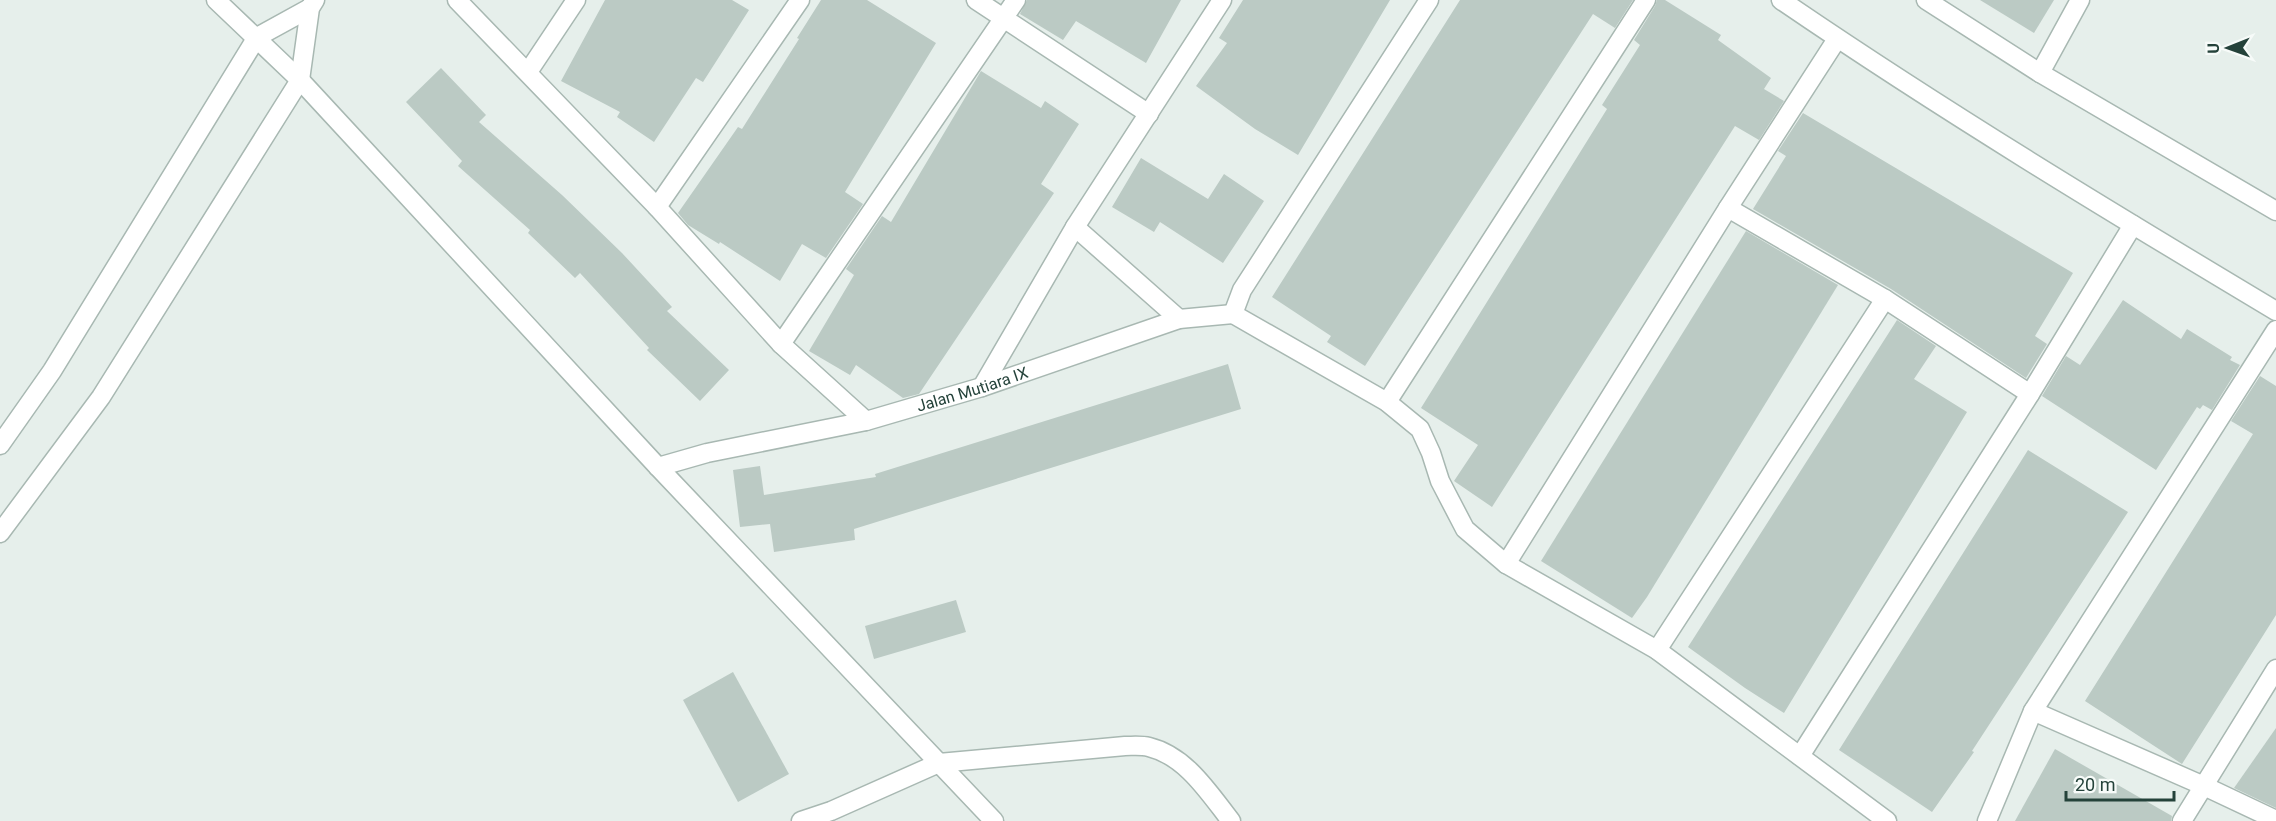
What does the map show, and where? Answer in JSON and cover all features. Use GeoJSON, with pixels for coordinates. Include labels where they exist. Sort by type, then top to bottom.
{"type":"FeatureCollection","features":[{"type":"Feature","properties":{"kind":"street"},"geometry":{"type":"LineString","coordinates":[[216,0],[300,80],[658,467],[994,821]]}},
{"type":"Feature","properties":{"kind":"street"},"geometry":{"type":"LineString","coordinates":[[457,0],[657,207],[781,344],[866,421]]}},
{"type":"Feature","properties":{"kind":"street"},"geometry":{"type":"LineString","coordinates":[[528,72],[576,0]]}},
{"type":"Feature","properties":{"kind":"street"},"geometry":{"type":"LineString","coordinates":[[657,207],[800,0]]}},
{"type":"Feature","properties":{"kind":"street"},"geometry":{"type":"LineString","coordinates":[[976,0],[1149,114]]}},
{"type":"Feature","properties":{"kind":"street"},"geometry":{"type":"LineString","coordinates":[[781,344],[1016,0]]}},
{"type":"Feature","properties":{"kind":"street"},"geometry":{"type":"LineString","coordinates":[[982,387],[1075,227],[1222,0]]}},
{"type":"Feature","properties":{"kind":"street"},"geometry":{"type":"LineString","coordinates":[[1429,0],[1242,290],[1233,314],[1387,402],[1420,429],[1440,481],[1465,529],[1506,564],[1657,650],[1887,821]]}},
{"type":"Feature","properties":{"kind":"street"},"geometry":{"type":"LineString","coordinates":[[1387,402],[1646,0]]}},
{"type":"Feature","properties":{"kind":"street"},"geometry":{"type":"LineString","coordinates":[[1781,0],[1837,39],[2276,312]]}},
{"type":"Feature","properties":{"kind":"street"},"geometry":{"type":"LineString","coordinates":[[1926,0],[2040,73],[2276,211]]}},
{"type":"Feature","properties":{"kind":"street"},"geometry":{"type":"LineString","coordinates":[[2040,73],[2080,0]]}},
{"type":"Feature","properties":{"kind":"street"},"geometry":{"type":"LineString","coordinates":[[0,445],[51,371],[257,37],[313,4]]}},
{"type":"Feature","properties":{"kind":"street"},"geometry":{"type":"LineString","coordinates":[[0,533],[101,397],[300,80],[313,4]]}},
{"type":"Feature","properties":{"kind":"street"},"geometry":{"type":"LineString","coordinates":[[1506,564],[1728,208],[1837,39]]}},
{"type":"Feature","properties":{"kind":"street"},"geometry":{"type":"LineString","coordinates":[[1728,208],[1885,299],[2030,394]]}},
{"type":"Feature","properties":{"kind":"street"},"geometry":{"type":"LineString","coordinates":[[1800,756],[2030,394],[2133,225]]}},
{"type":"Feature","properties":{"kind":"street"},"geometry":{"type":"LineString","coordinates":[[1075,227],[1179,319]]}},
{"type":"Feature","properties":{"kind":"street"},"geometry":{"type":"LineString","coordinates":[[1657,650],[1885,299]]}},
{"type":"Feature","properties":{"kind":"street","name":"Jalan Mutiara IX"},"geometry":{"type":"LineString","coordinates":[[658,467],[707,453],[866,421],[982,387],[1179,319],[1233,314]]}},
{"type":"Feature","properties":{"kind":"street"},"geometry":{"type":"LineString","coordinates":[[1987,821],[2033,711],[2276,330]]}},
{"type":"Feature","properties":{"kind":"street"},"geometry":{"type":"LineString","coordinates":[[2182,821],[2276,669]]}},
{"type":"Feature","properties":{"kind":"street"},"geometry":{"type":"LineString","coordinates":[[2033,711],[2276,820]]}},
{"type":"Feature","properties":{"kind":"street"},"geometry":{"type":"LineString","coordinates":[[801,821],[832,816],[939,763],[1091,747],[1147,747],[1178,760],[1231,821]]}},
{"type":"Feature","properties":{"kind":"building"},"geometry":{"type":"Polygon","coordinates":[[[605,0],[732,0],[749,10],[703,82],[696,78],[654,142],[617,117],[620,112],[561,81],[605,0]]]}},
{"type":"Feature","properties":{"kind":"building"},"geometry":{"type":"Polygon","coordinates":[[[821,0],[867,0],[936,43],[845,192],[863,204],[826,258],[802,244],[780,281],[720,242],[719,244],[688,225],[678,213],[738,127],[742,129],[821,0]]]}},
{"type":"Feature","properties":{"kind":"building"},"geometry":{"type":"Polygon","coordinates":[[[1027,0],[1181,0],[1146,63],[1076,21],[1063,40],[1020,14],[1027,0]]]}},
{"type":"Feature","properties":{"kind":"building"},"geometry":{"type":"Polygon","coordinates":[[[1243,0],[1390,0],[1298,155],[1255,129],[1196,86],[1227,43],[1219,38],[1243,0]]]}},
{"type":"Feature","properties":{"kind":"building"},"geometry":{"type":"Polygon","coordinates":[[[1460,0],[1633,0],[1615,28],[1593,14],[1365,366],[1327,342],[1331,336],[1272,297],[1460,0]]]}},
{"type":"Feature","properties":{"kind":"building"},"geometry":{"type":"Polygon","coordinates":[[[1657,0],[1665,0],[1721,35],[1718,40],[1771,78],[1764,89],[1784,101],[1759,140],[1735,126],[1492,507],[1454,481],[1478,445],[1421,408],[1607,109],[1602,105],[1640,45],[1634,40],[1657,0]]]}},
{"type":"Feature","properties":{"kind":"building"},"geometry":{"type":"Polygon","coordinates":[[[1980,0],[2054,0],[2034,33],[1980,0]]]}},
{"type":"Feature","properties":{"kind":"building"},"geometry":{"type":"Polygon","coordinates":[[[441,68],[486,115],[479,122],[562,195],[622,253],[672,307],[667,311],[729,370],[700,401],[647,350],[649,348],[580,273],[575,278],[528,233],[530,230],[458,166],[462,161],[406,102],[441,68]]]}},
{"type":"Feature","properties":{"kind":"building"},"geometry":{"type":"Polygon","coordinates":[[[981,71],[1041,108],[1045,101],[1079,124],[1041,184],[1054,193],[919,394],[903,398],[856,365],[850,375],[809,351],[854,275],[846,269],[882,216],[891,222],[981,71]]]}},
{"type":"Feature","properties":{"kind":"building"},"geometry":{"type":"Polygon","coordinates":[[[1803,113],[2073,273],[2035,336],[2047,344],[2026,378],[1891,289],[1753,209],[1786,156],[1778,151],[1803,113]]]}},
{"type":"Feature","properties":{"kind":"building"},"geometry":{"type":"Polygon","coordinates":[[[1141,158],[1208,199],[1224,174],[1264,201],[1223,263],[1160,222],[1154,232],[1112,207],[1141,158]]]}},
{"type":"Feature","properties":{"kind":"building"},"geometry":{"type":"Polygon","coordinates":[[[1746,231],[1838,285],[1632,618],[1541,561],[1746,231]]]}},
{"type":"Feature","properties":{"kind":"building"},"geometry":{"type":"Polygon","coordinates":[[[2123,300],[2181,339],[2187,329],[2232,357],[2230,360],[2240,365],[2212,410],[2203,405],[2200,409],[2197,407],[2156,470],[2042,396],[2066,356],[2080,365],[2123,300]]]}},
{"type":"Feature","properties":{"kind":"building"},"geometry":{"type":"Polygon","coordinates":[[[1897,320],[1936,346],[1914,379],[1967,412],[1784,713],[1688,647],[1897,320]]]}},
{"type":"Feature","properties":{"kind":"building"},"geometry":{"type":"Polygon","coordinates":[[[1228,364],[1241,409],[854,529],[855,540],[774,552],[770,524],[740,527],[733,470],[760,466],[764,495],[876,477],[875,474],[1228,364]]]}},
{"type":"Feature","properties":{"kind":"building"},"geometry":{"type":"Polygon","coordinates":[[[2260,376],[2276,386],[2276,615],[2182,764],[2085,701],[2253,434],[2231,421],[2260,376]]]}},
{"type":"Feature","properties":{"kind":"building"},"geometry":{"type":"Polygon","coordinates":[[[2028,450],[2128,512],[1972,751],[1974,752],[1932,812],[1839,750],[2028,450]]]}},
{"type":"Feature","properties":{"kind":"building"},"geometry":{"type":"Polygon","coordinates":[[[956,600],[966,632],[874,659],[865,626],[956,600]]]}},
{"type":"Feature","properties":{"kind":"building"},"geometry":{"type":"Polygon","coordinates":[[[733,672],[789,774],[738,802],[683,700],[733,672]]]}},
{"type":"Feature","properties":{"kind":"building"},"geometry":{"type":"Polygon","coordinates":[[[2276,728],[2276,808],[2234,788],[2276,728]]]}},
{"type":"Feature","properties":{"kind":"building"},"geometry":{"type":"Polygon","coordinates":[[[2055,749],[2172,816],[2171,821],[2015,821],[2055,749]]]}}]}
